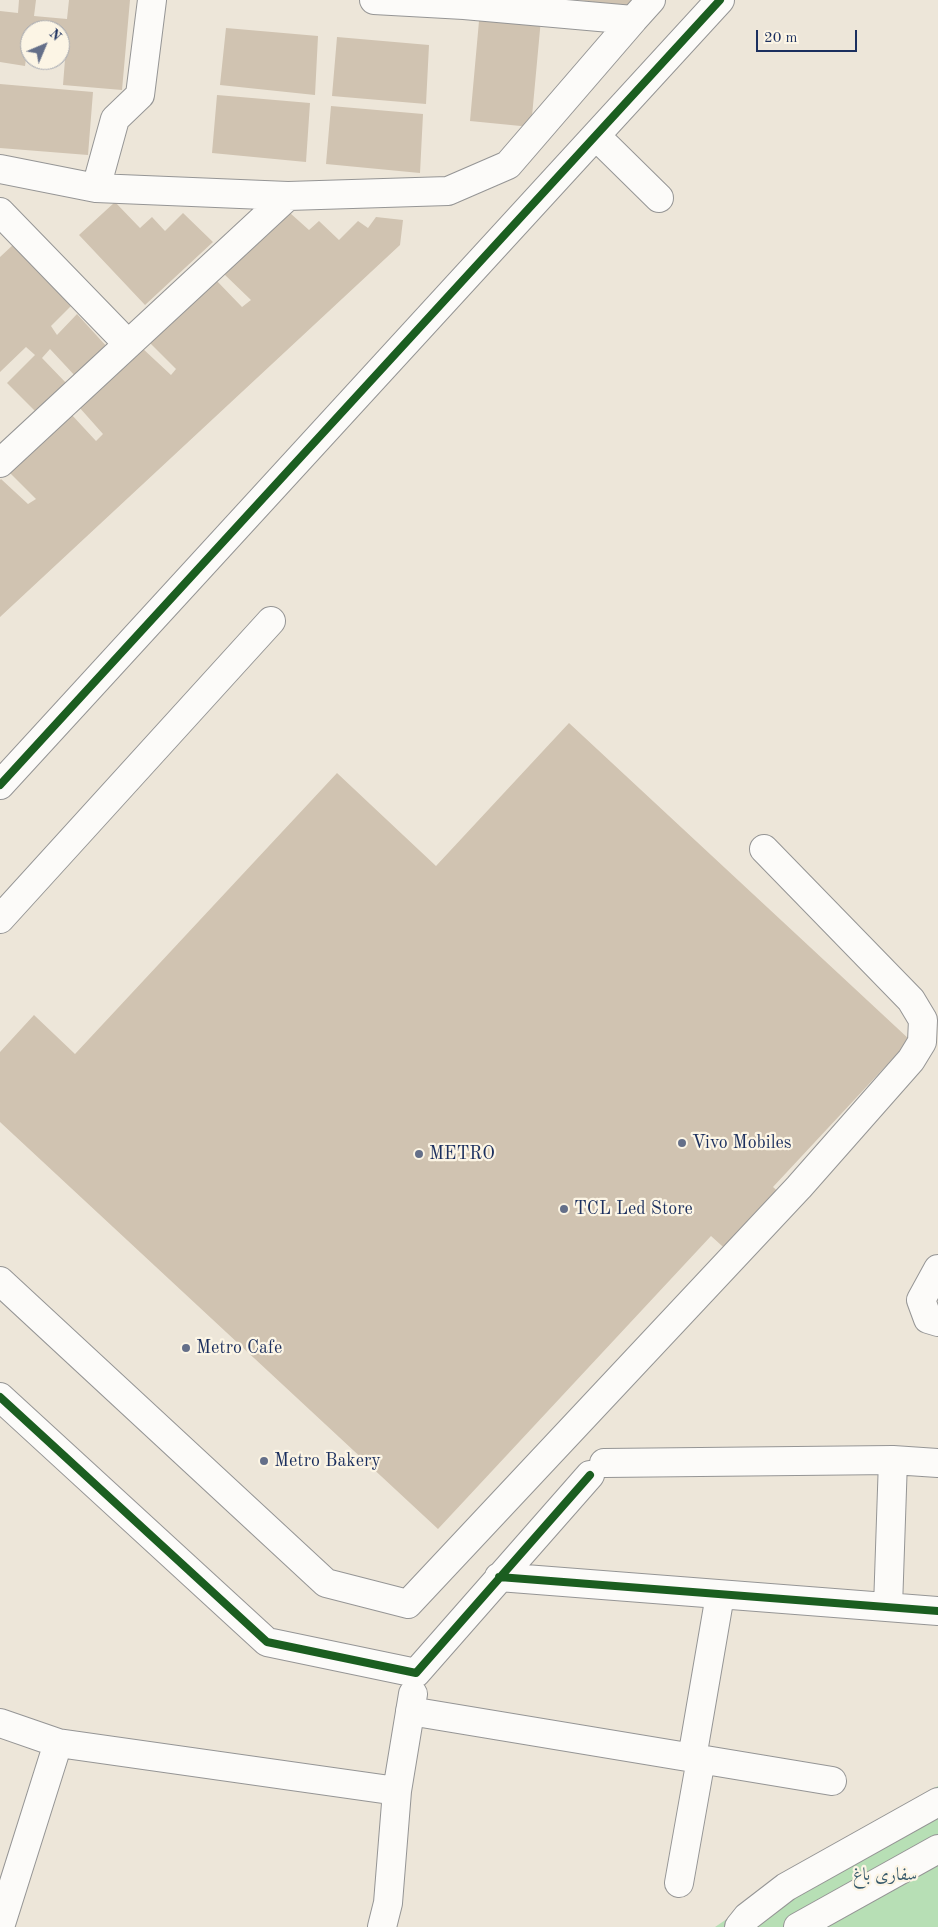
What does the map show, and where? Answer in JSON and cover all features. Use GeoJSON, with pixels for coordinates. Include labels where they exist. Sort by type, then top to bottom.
{"type":"FeatureCollection","features":[{"type":"Feature","properties":{"kind":"street"},"geometry":{"type":"LineString","coordinates":[[96,188],[115,119],[140,95],[152,0]]}},
{"type":"Feature","properties":{"kind":"street"},"geometry":{"type":"LineString","coordinates":[[374,0],[464,5],[633,20]]}},
{"type":"Feature","properties":{"kind":"street"},"geometry":{"type":"LineString","coordinates":[[0,169],[96,188],[288,196],[448,191],[508,165],[651,0]]}},
{"type":"Feature","properties":{"kind":"street"},"geometry":{"type":"LineString","coordinates":[[0,785],[596,136],[716,1]]}},
{"type":"Feature","properties":{"kind":"street"},"geometry":{"type":"LineString","coordinates":[[596,136],[659,198]]}},
{"type":"Feature","properties":{"kind":"street"},"geometry":{"type":"LineString","coordinates":[[5,449],[128,344],[288,196]]}},
{"type":"Feature","properties":{"kind":"street"},"geometry":{"type":"LineString","coordinates":[[0,212],[128,344]]}},
{"type":"Feature","properties":{"kind":"street"},"geometry":{"type":"LineString","coordinates":[[0,919],[271,621]]}},
{"type":"Feature","properties":{"kind":"street"},"geometry":{"type":"LineString","coordinates":[[0,1281],[326,1583],[408,1604],[792,1194],[911,1060],[922,1042],[923,1020],[911,1000],[764,849]]}},
{"type":"Feature","properties":{"kind":"street"},"geometry":{"type":"LineString","coordinates":[[938,1269],[921,1300],[928,1319],[938,1322]]}},
{"type":"Feature","properties":{"kind":"street"},"geometry":{"type":"LineString","coordinates":[[0,1397],[268,1642],[416,1673]]}},
{"type":"Feature","properties":{"kind":"street"},"geometry":{"type":"LineString","coordinates":[[888,1608],[893,1460]]}},
{"type":"Feature","properties":{"kind":"street"},"geometry":{"type":"LineString","coordinates":[[382,1927],[388,1903],[397,1791],[416,1673],[597,1469],[893,1460],[938,1463]]}},
{"type":"Feature","properties":{"kind":"street"},"geometry":{"type":"LineString","coordinates":[[500,1577],[938,1611]]}},
{"type":"Feature","properties":{"kind":"street"},"geometry":{"type":"LineString","coordinates":[[679,1883],[720,1595]]}},
{"type":"Feature","properties":{"kind":"street"},"geometry":{"type":"LineString","coordinates":[[410,1711],[832,1781]]}},
{"type":"Feature","properties":{"kind":"street"},"geometry":{"type":"LineString","coordinates":[[0,1723],[58,1744],[397,1791]]}},
{"type":"Feature","properties":{"kind":"street"},"geometry":{"type":"LineString","coordinates":[[0,1927],[58,1744]]}},
{"type":"Feature","properties":{"kind":"street"},"geometry":{"type":"LineString","coordinates":[[740,1927],[747,1917],[786,1887],[938,1802]]}},
{"type":"Feature","properties":{"kind":"street"},"geometry":{"type":"LineString","coordinates":[[798,1927],[938,1850]]}},
{"type":"Feature","properties":{"kind":"green space","name":"سفاری باغ"},"geometry":{"type":"Polygon","coordinates":[[[938,1786],[938,1927],[715,1927],[862,1828],[938,1786]]]}},
{"type":"Feature","properties":{"kind":"building"},"geometry":{"type":"Polygon","coordinates":[[[19,0],[36,0],[34,16],[67,19],[69,0],[130,0],[122,90],[63,85],[64,70],[70,70],[70,20],[20,20],[20,65],[0,62],[0,11],[18,13],[19,0]]]}},
{"type":"Feature","properties":{"kind":"building"},"geometry":{"type":"Polygon","coordinates":[[[577,0],[636,0],[635,7],[577,0]]]}},
{"type":"Feature","properties":{"kind":"building"},"geometry":{"type":"Polygon","coordinates":[[[480,10],[541,19],[531,127],[470,121],[480,10]]]}},
{"type":"Feature","properties":{"kind":"building"},"geometry":{"type":"Polygon","coordinates":[[[226,28],[318,36],[315,95],[220,85],[226,28]]]}},
{"type":"Feature","properties":{"kind":"building"},"geometry":{"type":"Polygon","coordinates":[[[337,37],[429,45],[426,104],[332,96],[337,37]]]}},
{"type":"Feature","properties":{"kind":"building"},"geometry":{"type":"Polygon","coordinates":[[[0,84],[93,92],[88,155],[0,148],[0,84]]]}},
{"type":"Feature","properties":{"kind":"building"},"geometry":{"type":"Polygon","coordinates":[[[217,95],[310,103],[306,162],[212,153],[217,95]]]}},
{"type":"Feature","properties":{"kind":"building"},"geometry":{"type":"Polygon","coordinates":[[[331,106],[423,114],[420,173],[326,164],[331,106]]]}},
{"type":"Feature","properties":{"kind":"building"},"geometry":{"type":"Polygon","coordinates":[[[115,202],[140,228],[152,217],[165,231],[183,213],[213,242],[145,305],[79,235],[115,202]]]}},
{"type":"Feature","properties":{"kind":"building"},"geometry":{"type":"Polygon","coordinates":[[[290,213],[309,230],[319,221],[339,240],[358,221],[368,228],[376,217],[403,220],[400,245],[0,617],[0,480],[28,504],[36,499],[9,472],[71,414],[96,441],[103,434],[79,407],[141,347],[171,375],[176,369],[150,343],[215,279],[242,307],[251,300],[224,274],[290,213]]]}},
{"type":"Feature","properties":{"kind":"building"},"geometry":{"type":"Polygon","coordinates":[[[14,244],[71,306],[51,326],[57,335],[77,314],[108,348],[77,378],[50,349],[42,358],[68,385],[38,414],[7,383],[35,355],[26,347],[0,372],[0,257],[14,244]]]}},
{"type":"Feature","properties":{"kind":"building","name":"METRO"},"geometry":{"type":"Polygon","coordinates":[[[569,723],[910,1040],[773,1187],[784,1197],[731,1254],[711,1236],[438,1529],[0,1122],[0,1052],[34,1015],[75,1054],[337,773],[436,866],[569,723]]]}},
{"type":"Feature","properties":{"kind":"cycle path"},"geometry":{"type":"LineString","coordinates":[[0,785],[720,0]]}},
{"type":"Feature","properties":{"kind":"cycle path"},"geometry":{"type":"LineString","coordinates":[[0,1397],[267,1642],[416,1673],[590,1475]]}},
{"type":"Feature","properties":{"kind":"cycle path"},"geometry":{"type":"LineString","coordinates":[[499,1577],[938,1611]]}},
{"type":"Feature","properties":{"kind":"place","name":"Vivo Mobiles"},"geometry":{"type":"Point","coordinates":[682,1143]}},
{"type":"Feature","properties":{"kind":"place","name":"METRO"},"geometry":{"type":"Point","coordinates":[419,1154]}},
{"type":"Feature","properties":{"kind":"place","name":"TCL Led Store"},"geometry":{"type":"Point","coordinates":[564,1209]}},
{"type":"Feature","properties":{"kind":"place","name":"Metro Cafe"},"geometry":{"type":"Point","coordinates":[186,1348]}},
{"type":"Feature","properties":{"kind":"place","name":"Metro Bakery"},"geometry":{"type":"Point","coordinates":[264,1461]}}]}
